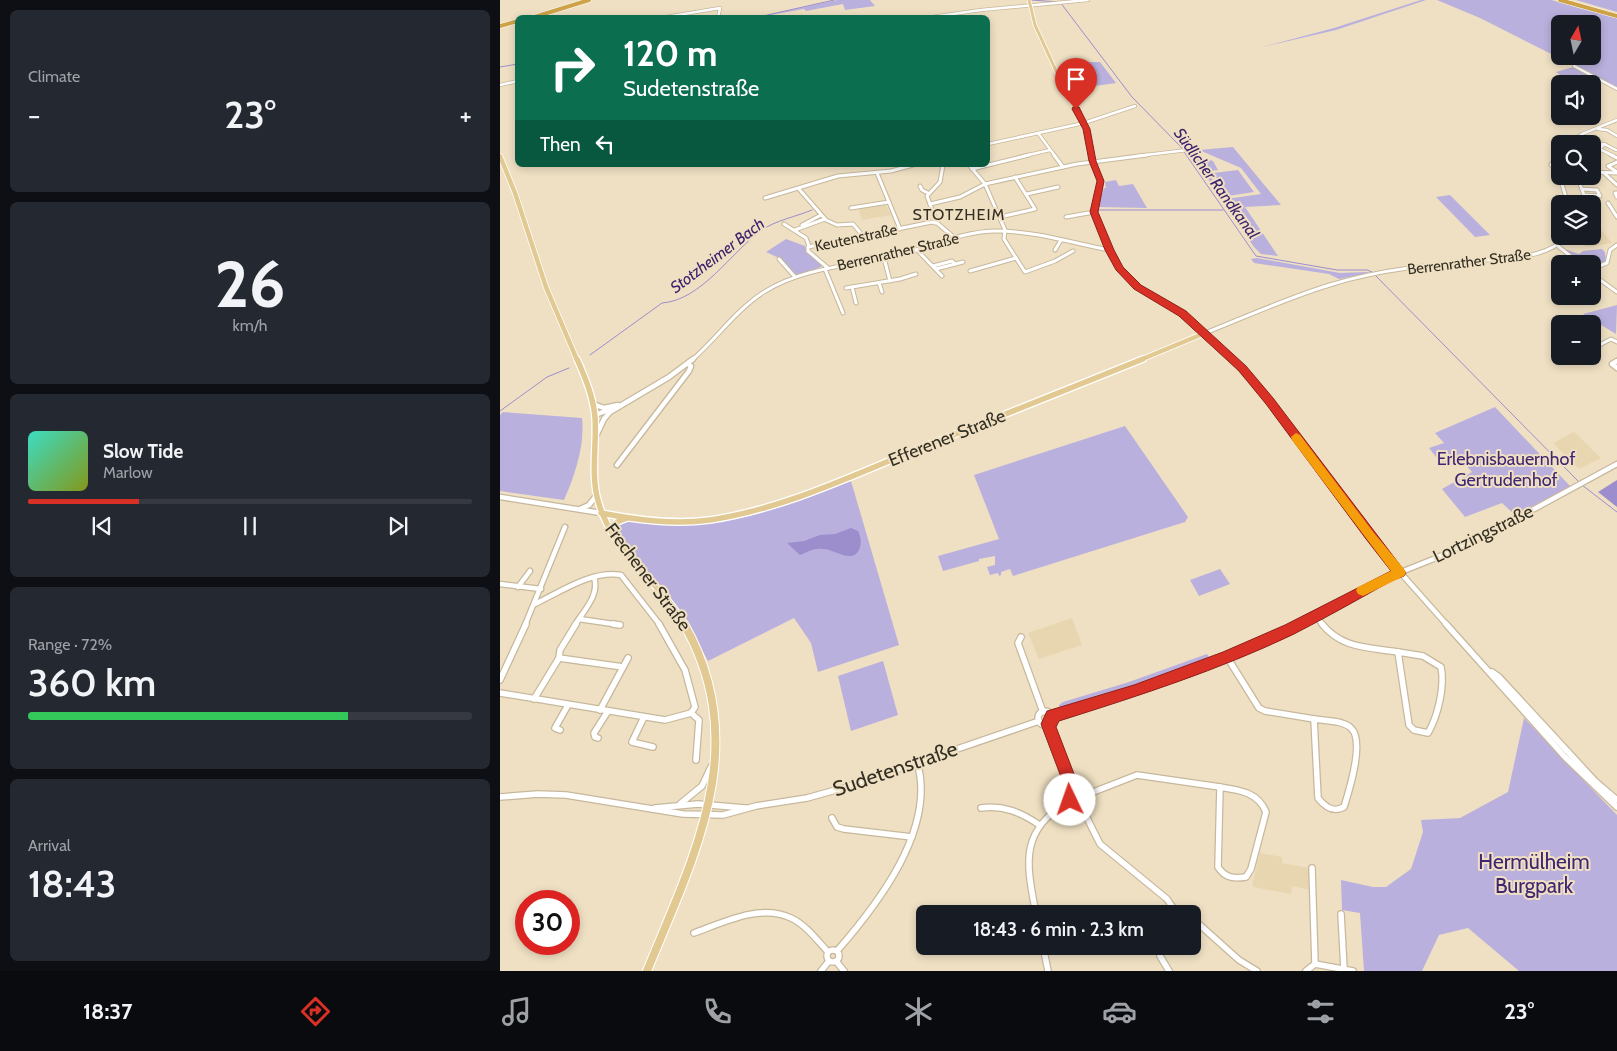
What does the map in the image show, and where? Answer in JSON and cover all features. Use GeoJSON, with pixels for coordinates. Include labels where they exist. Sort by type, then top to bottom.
{"type":"FeatureCollection","features":[{"type":"Feature","properties":{"kind":"highway"},"geometry":{"type":"LineString","coordinates":[[536,15],[583,0]]}},
{"type":"Feature","properties":{"kind":"highway"},"geometry":{"type":"LineString","coordinates":[[542,15],[590,0]]}},
{"type":"Feature","properties":{"kind":"highway"},"geometry":{"type":"LineString","coordinates":[[1560,0],[1617,15]]}},
{"type":"Feature","properties":{"kind":"highway"},"geometry":{"type":"LineString","coordinates":[[1569,0],[1617,15]]}},
{"type":"Feature","properties":{"kind":"highway"},"geometry":{"type":"LineString","coordinates":[[500,25],[515,21]]}},
{"type":"Feature","properties":{"kind":"main road"},"geometry":{"type":"LineString","coordinates":[[1029,1],[1035,25],[1063,86],[1084,123],[1092,161],[1101,184],[1094,204],[1094,212],[1109,250],[1119,268],[1132,282],[1182,313],[1205,333]]}},
{"type":"Feature","properties":{"kind":"main road","name":"Frechener Straße"},"geometry":{"type":"LineString","coordinates":[[500,156],[521,207],[553,308],[586,380],[593,404],[595,437],[592,466],[596,496],[601,513],[629,557],[683,622],[699,650],[707,673],[714,706],[714,760],[708,805],[701,836],[647,971]]}},
{"type":"Feature","properties":{"kind":"main road","name":"Efferener Straße"},"geometry":{"type":"LineString","coordinates":[[601,513],[653,521],[694,522],[727,517],[766,507],[851,476],[1205,333]]}},
{"type":"Feature","properties":{"kind":"main road"},"geometry":{"type":"LineString","coordinates":[[612,532],[617,522],[628,518]]}},
{"type":"Feature","properties":{"kind":"street"},"geometry":{"type":"LineString","coordinates":[[943,15],[972,10],[1088,0]]}},
{"type":"Feature","properties":{"kind":"street"},"geometry":{"type":"LineString","coordinates":[[688,15],[720,8],[719,15]]}},
{"type":"Feature","properties":{"kind":"street"},"geometry":{"type":"LineString","coordinates":[[1574,66],[1602,80],[1599,82],[1616,89]]}},
{"type":"Feature","properties":{"kind":"street"},"geometry":{"type":"LineString","coordinates":[[500,85],[515,82]]}},
{"type":"Feature","properties":{"kind":"street"},"geometry":{"type":"LineString","coordinates":[[990,144],[1084,123],[1135,106]]}},
{"type":"Feature","properties":{"kind":"street"},"geometry":{"type":"LineString","coordinates":[[1580,135],[1617,120]]}},
{"type":"Feature","properties":{"kind":"street"},"geometry":{"type":"LineString","coordinates":[[1603,126],[1607,130]]}},
{"type":"Feature","properties":{"kind":"street"},"geometry":{"type":"LineString","coordinates":[[1596,128],[1607,130],[1617,135]]}},
{"type":"Feature","properties":{"kind":"street"},"geometry":{"type":"LineString","coordinates":[[1038,133],[1063,167]]}},
{"type":"Feature","properties":{"kind":"street"},"geometry":{"type":"LineString","coordinates":[[1616,150],[1601,143],[1594,145],[1617,158]]}},
{"type":"Feature","properties":{"kind":"street"},"geometry":{"type":"LineString","coordinates":[[930,204],[960,197],[984,184],[1092,161],[1196,149]]}},
{"type":"Feature","properties":{"kind":"street"},"geometry":{"type":"LineString","coordinates":[[990,165],[1050,150]]}},
{"type":"Feature","properties":{"kind":"street"},"geometry":{"type":"LineString","coordinates":[[1617,162],[1608,166],[1617,172]]}},
{"type":"Feature","properties":{"kind":"street"},"geometry":{"type":"LineString","coordinates":[[765,198],[846,175],[895,171],[907,167]]}},
{"type":"Feature","properties":{"kind":"street"},"geometry":{"type":"LineString","coordinates":[[943,167],[940,182],[928,193],[927,199],[936,220],[935,223],[956,239]]}},
{"type":"Feature","properties":{"kind":"street"},"geometry":{"type":"LineString","coordinates":[[980,167],[972,169],[984,184],[1000,217],[1004,239],[1025,272],[1055,261],[1073,251]]}},
{"type":"Feature","properties":{"kind":"street"},"geometry":{"type":"LineString","coordinates":[[1601,172],[1612,170]]}},
{"type":"Feature","properties":{"kind":"street"},"geometry":{"type":"LineString","coordinates":[[1601,172],[1617,172]]}},
{"type":"Feature","properties":{"kind":"street"},"geometry":{"type":"LineString","coordinates":[[877,173],[900,228]]}},
{"type":"Feature","properties":{"kind":"street"},"geometry":{"type":"LineString","coordinates":[[1604,173],[1617,185]]}},
{"type":"Feature","properties":{"kind":"street"},"geometry":{"type":"LineString","coordinates":[[1000,217],[1034,210],[1035,207],[1015,177]]}},
{"type":"Feature","properties":{"kind":"street"},"geometry":{"type":"LineString","coordinates":[[1027,194],[1058,188],[1053,181]]}},
{"type":"Feature","properties":{"kind":"street"},"geometry":{"type":"LineString","coordinates":[[1580,185],[1584,195],[1600,196],[1597,190],[1582,189]]}},
{"type":"Feature","properties":{"kind":"street"},"geometry":{"type":"LineString","coordinates":[[920,186],[922,190],[928,193]]}},
{"type":"Feature","properties":{"kind":"street"},"geometry":{"type":"LineString","coordinates":[[800,189],[811,206],[825,219],[837,225],[853,224],[863,236]]}},
{"type":"Feature","properties":{"kind":"street"},"geometry":{"type":"LineString","coordinates":[[1617,193],[1615,193],[1617,197]]}},
{"type":"Feature","properties":{"kind":"street"},"geometry":{"type":"LineString","coordinates":[[851,208],[889,202]]}},
{"type":"Feature","properties":{"kind":"street"},"geometry":{"type":"LineString","coordinates":[[1608,203],[1617,217]]}},
{"type":"Feature","properties":{"kind":"street"},"geometry":{"type":"LineString","coordinates":[[1066,217],[1094,212]]}},
{"type":"Feature","properties":{"kind":"street"},"geometry":{"type":"LineString","coordinates":[[794,230],[821,215]]}},
{"type":"Feature","properties":{"kind":"street"},"geometry":{"type":"LineString","coordinates":[[794,230],[825,219]]}},
{"type":"Feature","properties":{"kind":"street","name":"Keutenstraße"},"geometry":{"type":"LineString","coordinates":[[826,268],[808,251],[809,246],[935,223]]}},
{"type":"Feature","properties":{"kind":"street"},"geometry":{"type":"LineString","coordinates":[[784,224],[806,238],[809,246]]}},
{"type":"Feature","properties":{"kind":"street","name":"Berrenrather Straße"},"geometry":{"type":"LineString","coordinates":[[595,437],[607,415],[655,387],[688,364],[748,303],[767,290],[795,277],[826,268],[884,258],[980,233],[1004,231],[1109,250]]}},
{"type":"Feature","properties":{"kind":"street"},"geometry":{"type":"LineString","coordinates":[[1056,250],[1061,240]]}},
{"type":"Feature","properties":{"kind":"street"},"geometry":{"type":"LineString","coordinates":[[1601,267],[1605,266],[1608,261],[1609,250],[1617,245]]}},
{"type":"Feature","properties":{"kind":"street"},"geometry":{"type":"LineString","coordinates":[[1558,246],[1569,255]]}},
{"type":"Feature","properties":{"kind":"street","name":"Berrenrather Straße"},"geometry":{"type":"LineString","coordinates":[[1380,275],[1533,255],[1558,246]]}},
{"type":"Feature","properties":{"kind":"street"},"geometry":{"type":"LineString","coordinates":[[916,250],[942,276]]}},
{"type":"Feature","properties":{"kind":"street"},"geometry":{"type":"LineString","coordinates":[[884,258],[890,281]]}},
{"type":"Feature","properties":{"kind":"street"},"geometry":{"type":"LineString","coordinates":[[970,271],[1016,258]]}},
{"type":"Feature","properties":{"kind":"street"},"geometry":{"type":"LineString","coordinates":[[779,259],[795,277]]}},
{"type":"Feature","properties":{"kind":"street"},"geometry":{"type":"LineString","coordinates":[[934,267],[962,262]]}},
{"type":"Feature","properties":{"kind":"street","name":"Berrenrather Straße"},"geometry":{"type":"LineString","coordinates":[[826,268],[843,314]]}},
{"type":"Feature","properties":{"kind":"street"},"geometry":{"type":"LineString","coordinates":[[846,288],[890,281],[916,274]]}},
{"type":"Feature","properties":{"kind":"street","name":"Efferener Straße"},"geometry":{"type":"LineString","coordinates":[[1205,333],[1315,289],[1380,275]]}},
{"type":"Feature","properties":{"kind":"street"},"geometry":{"type":"LineString","coordinates":[[1601,280],[1617,292]]}},
{"type":"Feature","properties":{"kind":"street"},"geometry":{"type":"LineString","coordinates":[[879,283],[882,292]]}},
{"type":"Feature","properties":{"kind":"street"},"geometry":{"type":"LineString","coordinates":[[852,287],[856,304]]}},
{"type":"Feature","properties":{"kind":"street"},"geometry":{"type":"LineString","coordinates":[[1205,333],[1243,369],[1270,401],[1370,536],[1400,573],[1556,746],[1617,807]]}},
{"type":"Feature","properties":{"kind":"street"},"geometry":{"type":"LineString","coordinates":[[1601,344],[1611,339],[1617,342]]}},
{"type":"Feature","properties":{"kind":"street"},"geometry":{"type":"LineString","coordinates":[[1617,361],[1612,364],[1617,368]]}},
{"type":"Feature","properties":{"kind":"street","name":"Berrenrather Straße"},"geometry":{"type":"LineString","coordinates":[[617,465],[689,371],[691,366],[688,364]]}},
{"type":"Feature","properties":{"kind":"street","name":"Berrenrather Straße"},"geometry":{"type":"LineString","coordinates":[[593,404],[604,408],[624,404]]}},
{"type":"Feature","properties":{"kind":"street","name":"Berrenrather Straße"},"geometry":{"type":"LineString","coordinates":[[595,415],[624,404]]}},
{"type":"Feature","properties":{"kind":"street","name":"Lortzingstraße"},"geometry":{"type":"LineString","coordinates":[[1400,573],[1482,536],[1617,464]]}},
{"type":"Feature","properties":{"kind":"street"},"geometry":{"type":"LineString","coordinates":[[579,510],[589,505],[596,496]]}},
{"type":"Feature","properties":{"kind":"street","name":"Efferener Straße"},"geometry":{"type":"LineString","coordinates":[[500,497],[601,513]]}},
{"type":"Feature","properties":{"kind":"street"},"geometry":{"type":"LineString","coordinates":[[500,680],[535,604],[565,527]]}},
{"type":"Feature","properties":{"kind":"street"},"geometry":{"type":"LineString","coordinates":[[518,587],[530,571]]}},
{"type":"Feature","properties":{"kind":"street"},"geometry":{"type":"LineString","coordinates":[[500,694],[669,720],[691,713],[695,707],[684,668],[671,640],[657,619],[620,575],[614,572],[594,577],[535,604]]}},
{"type":"Feature","properties":{"kind":"street"},"geometry":{"type":"LineString","coordinates":[[1052,716],[1134,691],[1227,657],[1316,616],[1386,578],[1400,573]]}},
{"type":"Feature","properties":{"kind":"street"},"geometry":{"type":"LineString","coordinates":[[534,699],[559,658],[558,654],[596,593],[597,586],[594,577]]}},
{"type":"Feature","properties":{"kind":"street"},"geometry":{"type":"LineString","coordinates":[[500,584],[541,589]]}},
{"type":"Feature","properties":{"kind":"street"},"geometry":{"type":"LineString","coordinates":[[1316,616],[1331,635],[1344,644],[1398,651],[1428,657],[1436,663],[1443,672],[1435,720],[1432,730],[1428,733],[1414,730],[1407,720],[1398,651]]}},
{"type":"Feature","properties":{"kind":"street"},"geometry":{"type":"LineString","coordinates":[[579,619],[620,625]]}},
{"type":"Feature","properties":{"kind":"street"},"geometry":{"type":"LineString","coordinates":[[1021,637],[1018,643],[1020,654],[1043,712]]}},
{"type":"Feature","properties":{"kind":"street"},"geometry":{"type":"LineString","coordinates":[[1227,657],[1259,708],[1265,711],[1342,723],[1352,729],[1357,738],[1357,752],[1347,798],[1344,807],[1338,810],[1325,807],[1318,798],[1314,719]]}},
{"type":"Feature","properties":{"kind":"street"},"geometry":{"type":"LineString","coordinates":[[559,658],[623,667]]}},
{"type":"Feature","properties":{"kind":"street"},"geometry":{"type":"LineString","coordinates":[[600,710],[628,658]]}},
{"type":"Feature","properties":{"kind":"street"},"geometry":{"type":"LineString","coordinates":[[1487,668],[1499,677],[1595,781],[1617,800]]}},
{"type":"Feature","properties":{"kind":"street"},"geometry":{"type":"LineString","coordinates":[[560,730],[555,728],[568,704]]}},
{"type":"Feature","properties":{"kind":"street"},"geometry":{"type":"LineString","coordinates":[[598,738],[595,737],[594,733],[608,711]]}},
{"type":"Feature","properties":{"kind":"street"},"geometry":{"type":"LineString","coordinates":[[1043,712],[1048,712],[1052,716]]}},
{"type":"Feature","properties":{"kind":"street"},"geometry":{"type":"LineString","coordinates":[[1043,712],[1039,715],[1041,724],[1048,724],[1052,721],[1052,716]]}},
{"type":"Feature","properties":{"kind":"street"},"geometry":{"type":"LineString","coordinates":[[691,713],[699,720],[696,760]]}},
{"type":"Feature","properties":{"kind":"street"},"geometry":{"type":"LineString","coordinates":[[644,717],[632,742],[653,747]]}},
{"type":"Feature","properties":{"kind":"street","name":"Sudetenstraße"},"geometry":{"type":"LineString","coordinates":[[647,809],[706,815],[730,814],[748,808],[815,796],[1039,721]]}},
{"type":"Feature","properties":{"kind":"street"},"geometry":{"type":"LineString","coordinates":[[1048,724],[1074,792]]}},
{"type":"Feature","properties":{"kind":"street"},"geometry":{"type":"LineString","coordinates":[[679,805],[696,793],[702,786],[714,760]]}},
{"type":"Feature","properties":{"kind":"street"},"geometry":{"type":"LineString","coordinates":[[821,971],[838,956],[837,951],[889,881],[912,837],[917,823],[922,791],[922,778],[917,762]]}},
{"type":"Feature","properties":{"kind":"street"},"geometry":{"type":"LineString","coordinates":[[1083,796],[1137,775],[1220,787],[1250,793],[1261,801],[1266,812],[1251,869],[1246,877],[1237,879],[1228,877],[1221,873],[1218,866],[1220,787]]}},
{"type":"Feature","properties":{"kind":"street"},"geometry":{"type":"LineString","coordinates":[[1074,792],[1079,792],[1083,796]]}},
{"type":"Feature","properties":{"kind":"street"},"geometry":{"type":"LineString","coordinates":[[1070,800],[1070,795],[1074,792]]}},
{"type":"Feature","properties":{"kind":"street"},"geometry":{"type":"LineString","coordinates":[[500,797],[553,794],[647,809]]}},
{"type":"Feature","properties":{"kind":"street"},"geometry":{"type":"LineString","coordinates":[[1080,804],[1083,796]]}},
{"type":"Feature","properties":{"kind":"street"},"geometry":{"type":"LineString","coordinates":[[1070,800],[1074,804],[1080,804]]}},
{"type":"Feature","properties":{"kind":"street"},"geometry":{"type":"LineString","coordinates":[[1034,905],[1028,866],[1030,846],[1038,824],[1057,807],[1070,800]]}},
{"type":"Feature","properties":{"kind":"street"},"geometry":{"type":"LineString","coordinates":[[1080,804],[1100,844],[1120,863],[1167,899],[1170,905]]}},
{"type":"Feature","properties":{"kind":"street","name":"Sudetenstraße"},"geometry":{"type":"LineString","coordinates":[[647,809],[679,805],[748,808]]}},
{"type":"Feature","properties":{"kind":"street"},"geometry":{"type":"LineString","coordinates":[[981,808],[997,806],[1007,808],[1038,824]]}},
{"type":"Feature","properties":{"kind":"street"},"geometry":{"type":"LineString","coordinates":[[832,818],[837,827],[844,829],[912,837]]}},
{"type":"Feature","properties":{"kind":"street"},"geometry":{"type":"LineString","coordinates":[[1312,868],[1315,964]]}},
{"type":"Feature","properties":{"kind":"street"},"geometry":{"type":"LineString","coordinates":[[694,933],[751,914],[774,912],[792,918],[828,952],[827,956],[844,971]]}},
{"type":"Feature","properties":{"kind":"street"},"geometry":{"type":"LineString","coordinates":[[1341,914],[1344,969]]}},
{"type":"Feature","properties":{"kind":"street"},"geometry":{"type":"LineString","coordinates":[[1201,925],[1214,934],[1224,948],[1250,968],[1257,971]]}},
{"type":"Feature","properties":{"kind":"street"},"geometry":{"type":"LineString","coordinates":[[828,952],[832,950],[837,951]]}},
{"type":"Feature","properties":{"kind":"street"},"geometry":{"type":"LineString","coordinates":[[1045,955],[1048,971]]}},
{"type":"Feature","properties":{"kind":"street"},"geometry":{"type":"LineString","coordinates":[[1160,955],[1169,971]]}},
{"type":"Feature","properties":{"kind":"street"},"geometry":{"type":"LineString","coordinates":[[1306,971],[1315,964],[1353,971]]}},
{"type":"Feature","properties":{"kind":"shaded area"},"geometry":{"type":"Polygon","coordinates":[[[885,204],[891,215],[862,220],[858,208],[885,204]]]}},
{"type":"Feature","properties":{"kind":"shaded area"},"geometry":{"type":"Polygon","coordinates":[[[1601,230],[1612,243],[1601,245],[1601,230]]]}},
{"type":"Feature","properties":{"kind":"shaded area"},"geometry":{"type":"Polygon","coordinates":[[[1583,245],[1599,245],[1586,247],[1583,245]]]}},
{"type":"Feature","properties":{"kind":"shaded area"},"geometry":{"type":"Polygon","coordinates":[[[1574,432],[1601,458],[1579,469],[1553,443],[1574,432]]]}},
{"type":"Feature","properties":{"kind":"shaded area"},"geometry":{"type":"Polygon","coordinates":[[[1617,480],[1617,507],[1598,492],[1617,480]]]}},
{"type":"Feature","properties":{"kind":"shaded area"},"geometry":{"type":"Polygon","coordinates":[[[851,528],[858,531],[861,540],[859,550],[852,556],[820,549],[811,550],[800,555],[787,543],[804,541],[820,535],[835,534],[851,528]]]}},
{"type":"Feature","properties":{"kind":"shaded area"},"geometry":{"type":"Polygon","coordinates":[[[1072,618],[1082,645],[1039,659],[1028,633],[1072,618]]]}},
{"type":"Feature","properties":{"kind":"shaded area"},"geometry":{"type":"Polygon","coordinates":[[[1260,853],[1282,857],[1282,863],[1309,868],[1310,890],[1292,886],[1291,894],[1254,887],[1252,885],[1260,853]]]}},
{"type":"Feature","properties":{"kind":"green space"},"geometry":{"type":"Polygon","coordinates":[[[837,0],[870,0],[875,6],[845,10],[843,4],[806,11],[804,9],[768,15],[837,0]]]}},
{"type":"Feature","properties":{"kind":"green space"},"geometry":{"type":"Polygon","coordinates":[[[1426,0],[1336,30],[1262,47],[1334,28],[1426,0]]]}},
{"type":"Feature","properties":{"kind":"green space"},"geometry":{"type":"Polygon","coordinates":[[[1437,0],[1551,0],[1617,17],[1617,87],[1601,79],[1601,75],[1594,75],[1576,66],[1601,65],[1601,15],[1551,15],[1551,54],[1480,18],[1437,0]]]}},
{"type":"Feature","properties":{"kind":"green space"},"geometry":{"type":"Polygon","coordinates":[[[1576,0],[1617,0],[1617,12],[1576,0]]]}},
{"type":"Feature","properties":{"kind":"green space"},"geometry":{"type":"Polygon","coordinates":[[[1083,62],[1100,62],[1116,83],[1067,90],[1060,72],[1081,69],[1079,64],[1083,62]]]}},
{"type":"Feature","properties":{"kind":"green space"},"geometry":{"type":"Polygon","coordinates":[[[1573,67],[1589,75],[1560,75],[1556,72],[1573,67]]]}},
{"type":"Feature","properties":{"kind":"green space"},"geometry":{"type":"Polygon","coordinates":[[[1233,147],[1281,205],[1245,207],[1278,256],[1261,254],[1254,247],[1190,152],[1196,150],[1200,157],[1213,161],[1218,170],[1210,171],[1204,162],[1201,163],[1226,199],[1261,194],[1241,168],[1199,150],[1233,147]]]}},
{"type":"Feature","properties":{"kind":"green space"},"geometry":{"type":"Polygon","coordinates":[[[1238,170],[1254,192],[1228,196],[1213,173],[1238,170]]]}},
{"type":"Feature","properties":{"kind":"green space"},"geometry":{"type":"Polygon","coordinates":[[[1116,180],[1119,186],[1133,184],[1147,208],[1098,207],[1104,188],[1106,188],[1105,182],[1116,180]]]}},
{"type":"Feature","properties":{"kind":"green space"},"geometry":{"type":"Polygon","coordinates":[[[1450,195],[1490,235],[1475,237],[1436,197],[1450,195]]]}},
{"type":"Feature","properties":{"kind":"green space"},"geometry":{"type":"Polygon","coordinates":[[[786,239],[805,246],[810,255],[822,265],[821,267],[796,275],[781,259],[766,252],[786,239]]]}},
{"type":"Feature","properties":{"kind":"green space"},"geometry":{"type":"Polygon","coordinates":[[[1565,249],[1579,254],[1583,251],[1602,249],[1605,252],[1606,261],[1601,264],[1601,255],[1572,255],[1565,249]]]}},
{"type":"Feature","properties":{"kind":"green space"},"geometry":{"type":"Polygon","coordinates":[[[1257,258],[1340,273],[1370,273],[1339,279],[1329,274],[1254,263],[1251,259],[1257,258]]]}},
{"type":"Feature","properties":{"kind":"green space"},"geometry":{"type":"Polygon","coordinates":[[[1617,305],[1616,334],[1601,325],[1601,315],[1583,314],[1617,305]]]}},
{"type":"Feature","properties":{"kind":"green space","name":"Erlebnisbauernhof Gertrudenhof"},"geometry":{"type":"Polygon","coordinates":[[[1495,407],[1571,487],[1515,515],[1502,503],[1465,517],[1442,489],[1472,472],[1461,460],[1443,466],[1429,448],[1444,443],[1435,433],[1495,407]]]}},
{"type":"Feature","properties":{"kind":"green space"},"geometry":{"type":"Polygon","coordinates":[[[503,412],[582,418],[581,449],[564,500],[500,491],[500,415],[503,412]]]}},
{"type":"Feature","properties":{"kind":"green space"},"geometry":{"type":"Polygon","coordinates":[[[1125,426],[1188,517],[1185,522],[1013,576],[1010,569],[1001,572],[999,576],[998,573],[990,575],[987,567],[995,565],[995,556],[979,559],[979,561],[943,571],[938,556],[999,539],[974,475],[1125,426]]]}},
{"type":"Feature","properties":{"kind":"green space"},"geometry":{"type":"Polygon","coordinates":[[[851,481],[899,645],[818,672],[811,643],[794,618],[708,661],[683,615],[628,551],[615,530],[618,524],[627,521],[678,525],[721,520],[757,512],[851,481]]]}},
{"type":"Feature","properties":{"kind":"green space"},"geometry":{"type":"Polygon","coordinates":[[[1220,569],[1230,584],[1199,596],[1190,580],[1220,569]]]}},
{"type":"Feature","properties":{"kind":"green space"},"geometry":{"type":"Polygon","coordinates":[[[1207,654],[1211,660],[1129,690],[1059,709],[1059,705],[1063,702],[1129,682],[1207,654]]]}},
{"type":"Feature","properties":{"kind":"green space"},"geometry":{"type":"Polygon","coordinates":[[[883,661],[898,715],[851,731],[838,676],[883,661]]]}},
{"type":"Feature","properties":{"kind":"green space","name":"Hermülheim Burgpark"},"geometry":{"type":"Polygon","coordinates":[[[1524,718],[1617,815],[1617,971],[1519,971],[1468,928],[1439,935],[1422,971],[1364,971],[1360,913],[1342,910],[1341,880],[1373,887],[1386,887],[1411,869],[1423,832],[1421,820],[1460,818],[1508,792],[1524,718]]]}},
{"type":"Feature","properties":{"kind":"waterway"},"geometry":{"type":"LineString","coordinates":[[767,15],[834,0]]}},
{"type":"Feature","properties":{"kind":"waterway","name":"Südlicher Randkanal"},"geometry":{"type":"LineString","coordinates":[[1031,0],[1060,2],[1132,97],[1180,146],[1256,256],[1337,270],[1367,270],[1372,272],[1579,482]]}},
{"type":"Feature","properties":{"kind":"waterway"},"geometry":{"type":"LineString","coordinates":[[500,67],[515,64]]}},
{"type":"Feature","properties":{"kind":"waterway","name":"Stotzheimer Bach"},"geometry":{"type":"LineString","coordinates":[[590,355],[662,303],[677,300],[703,284],[762,230],[779,221],[812,210]]}},
{"type":"Feature","properties":{"kind":"waterway","name":"Stotzheimer Bach"},"geometry":{"type":"LineString","coordinates":[[1097,210],[1223,210]]}},
{"type":"Feature","properties":{"kind":"waterway","name":"Stotzheimer Bach"},"geometry":{"type":"LineString","coordinates":[[500,411],[547,377],[569,368]]}},
{"type":"Feature","properties":{"kind":"waterway","name":"Südlicher Randkanal"},"geometry":{"type":"LineString","coordinates":[[1582,485],[1617,512]]}},
{"type":"Feature","properties":{"kind":"slow traffic"},"geometry":{"type":"LineString","coordinates":[[1296,437],[1400,573],[1363,590]]}},
{"type":"Feature","properties":{"kind":"district","name":"STOTZHEIM"},"geometry":{"type":"Point","coordinates":[959,214]}},
{"type":"Feature","properties":{"kind":"route"},"geometry":{"type":"LineString","coordinates":[[1070,800],[1070,795],[1074,792],[1048,724],[1052,721],[1052,716],[1134,691],[1250,648],[1386,578],[1400,573],[1370,536],[1270,401],[1243,369],[1182,313],[1138,287],[1119,268],[1109,250],[1094,212],[1094,204],[1100,187],[1100,181],[1092,161],[1088,135],[1076,109]]}}]}
